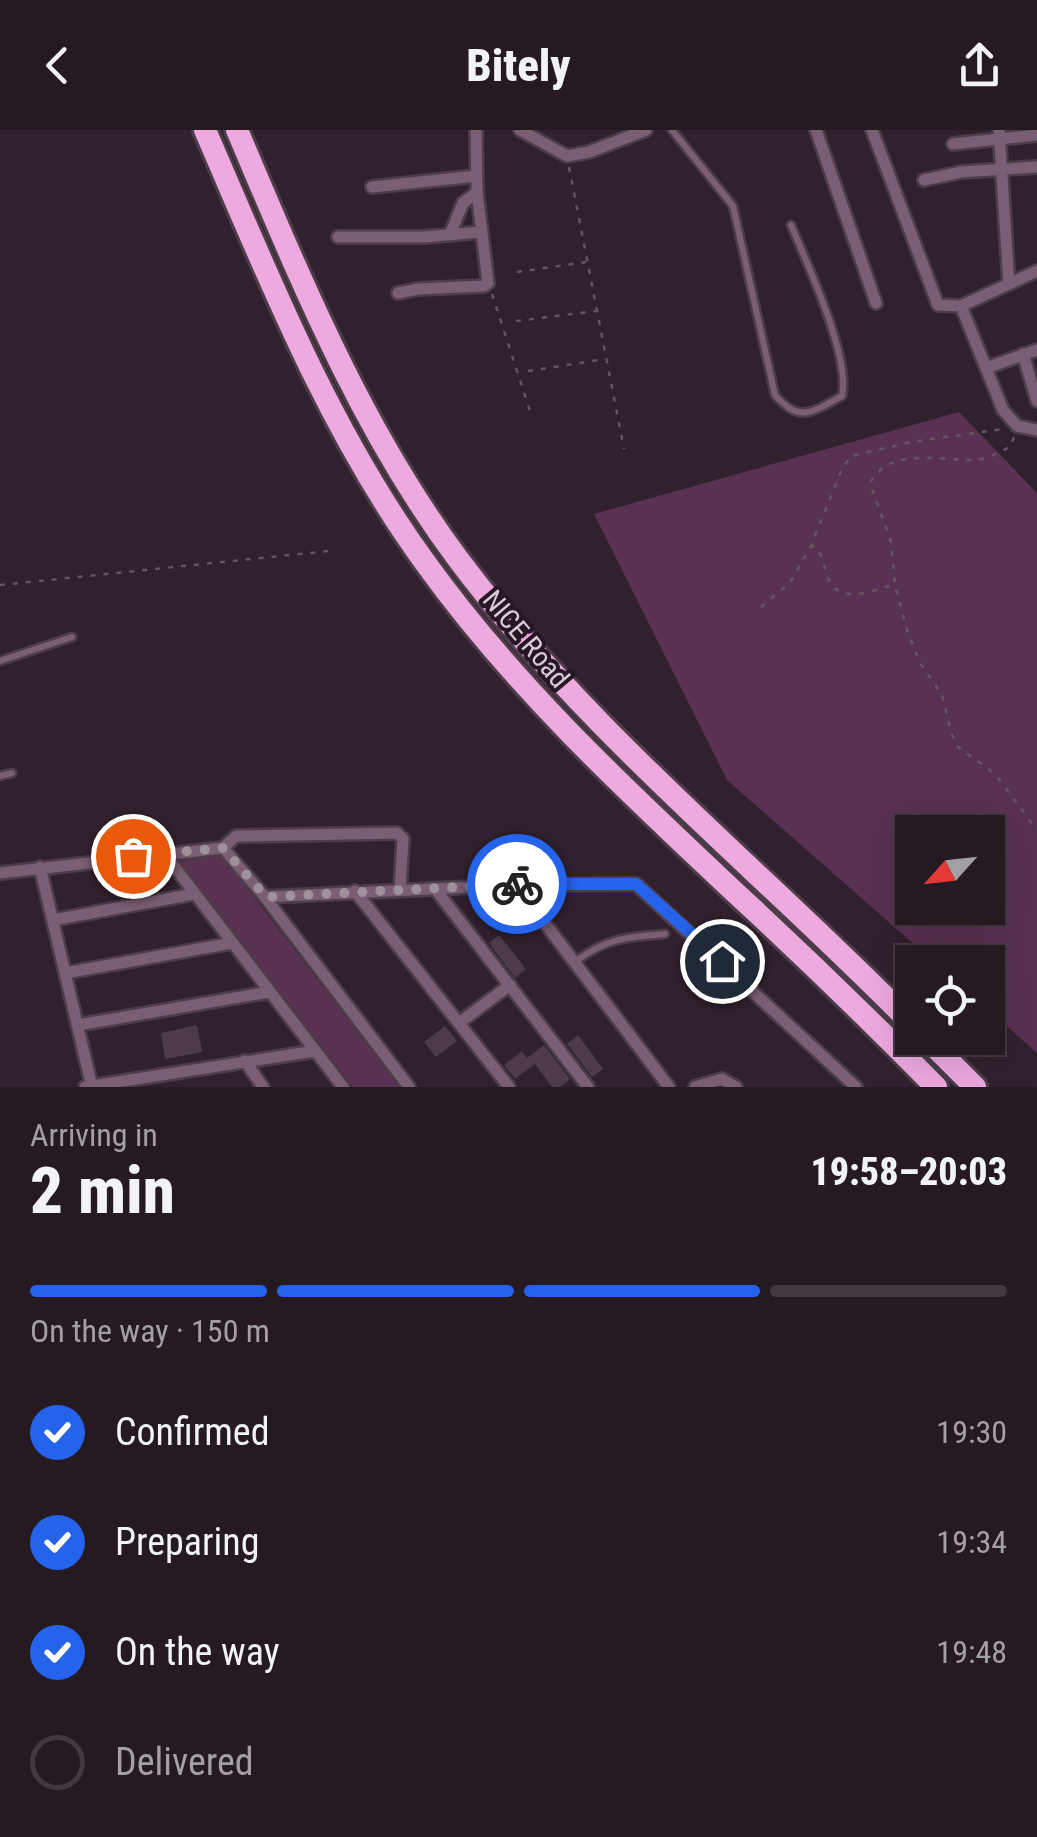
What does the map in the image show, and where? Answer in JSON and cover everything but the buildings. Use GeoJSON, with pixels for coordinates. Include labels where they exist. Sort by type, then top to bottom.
{"type":"FeatureCollection","features":[{"type":"Feature","properties":{"kind":"highway","name":"NICE Road"},"geometry":{"type":"LineString","coordinates":[[205,130],[310,368],[388,506],[443,586],[557,722],[936,1087]]}},
{"type":"Feature","properties":{"kind":"highway","name":"NICE Road"},"geometry":{"type":"LineString","coordinates":[[236,130],[348,378],[390,454],[458,558],[562,684],[612,737],[895,1008]]}},
{"type":"Feature","properties":{"kind":"highway"},"geometry":{"type":"LineString","coordinates":[[943,1055],[975,1087]]}},
{"type":"Feature","properties":{"kind":"street"},"geometry":{"type":"LineString","coordinates":[[398,294],[488,283],[477,192],[476,130]]}},
{"type":"Feature","properties":{"kind":"street"},"geometry":{"type":"LineString","coordinates":[[520,130],[567,156],[589,152],[646,130]]}},
{"type":"Feature","properties":{"kind":"street"},"geometry":{"type":"LineString","coordinates":[[816,130],[876,303]]}},
{"type":"Feature","properties":{"kind":"street"},"geometry":{"type":"LineString","coordinates":[[872,130],[938,305],[961,306],[1037,271]]}},
{"type":"Feature","properties":{"kind":"street"},"geometry":{"type":"LineString","coordinates":[[999,135],[1010,284]]}},
{"type":"Feature","properties":{"kind":"street"},"geometry":{"type":"LineString","coordinates":[[953,144],[999,135],[1037,135]]}},
{"type":"Feature","properties":{"kind":"street"},"geometry":{"type":"LineString","coordinates":[[924,180],[961,172],[1037,167]]}},
{"type":"Feature","properties":{"kind":"street"},"geometry":{"type":"LineString","coordinates":[[372,187],[476,176]]}},
{"type":"Feature","properties":{"kind":"street"},"geometry":{"type":"LineString","coordinates":[[451,232],[463,203],[477,192]]}},
{"type":"Feature","properties":{"kind":"street"},"geometry":{"type":"LineString","coordinates":[[338,236],[424,237],[481,232]]}},
{"type":"Feature","properties":{"kind":"street"},"geometry":{"type":"LineString","coordinates":[[961,306],[1003,410],[1015,424],[1037,430]]}},
{"type":"Feature","properties":{"kind":"street"},"geometry":{"type":"LineString","coordinates":[[986,368],[1037,350]]}},
{"type":"Feature","properties":{"kind":"street"},"geometry":{"type":"LineString","coordinates":[[1022,354],[1037,401]]}},
{"type":"Feature","properties":{"kind":"street"},"geometry":{"type":"LineString","coordinates":[[0,873],[223,848],[236,836],[397,832],[403,839],[400,890]]}},
{"type":"Feature","properties":{"kind":"street"},"geometry":{"type":"LineString","coordinates":[[223,848],[266,897],[409,1087]]}},
{"type":"Feature","properties":{"kind":"street"},"geometry":{"type":"LineString","coordinates":[[164,853],[343,1087]]}},
{"type":"Feature","properties":{"kind":"street"},"geometry":{"type":"LineString","coordinates":[[40,867],[90,1087],[315,1051]]}},
{"type":"Feature","properties":{"kind":"street"},"geometry":{"type":"LineString","coordinates":[[266,897],[516,884],[641,886],[856,1087]]}},
{"type":"Feature","properties":{"kind":"street"},"geometry":{"type":"LineString","coordinates":[[516,884],[669,1087]]}},
{"type":"Feature","properties":{"kind":"street"},"geometry":{"type":"LineString","coordinates":[[436,890],[588,1087]]}},
{"type":"Feature","properties":{"kind":"street"},"geometry":{"type":"LineString","coordinates":[[355,891],[508,1087]]}},
{"type":"Feature","properties":{"kind":"street"},"geometry":{"type":"LineString","coordinates":[[54,920],[194,894]]}},
{"type":"Feature","properties":{"kind":"street"},"geometry":{"type":"LineString","coordinates":[[66,973],[232,943]]}},
{"type":"Feature","properties":{"kind":"street"},"geometry":{"type":"LineString","coordinates":[[458,1023],[510,985]]}},
{"type":"Feature","properties":{"kind":"street"},"geometry":{"type":"LineString","coordinates":[[78,1025],[269,992]]}},
{"type":"Feature","properties":{"kind":"street"},"geometry":{"type":"LineString","coordinates":[[245,1061],[264,1087]]}},
{"type":"Feature","properties":{"kind":"street"},"geometry":{"type":"LineString","coordinates":[[695,1087],[722,1080],[736,1087]]}},
{"type":"Feature","properties":{"kind":"lane"},"geometry":{"type":"LineString","coordinates":[[672,130],[733,206],[775,394],[790,412],[802,414],[842,396],[845,384],[813,277],[790,225]]}},
{"type":"Feature","properties":{"kind":"lane"},"geometry":{"type":"LineString","coordinates":[[0,661],[72,637]]}},
{"type":"Feature","properties":{"kind":"lane"},"geometry":{"type":"LineString","coordinates":[[0,776],[12,774]]}},
{"type":"Feature","properties":{"kind":"lane"},"geometry":{"type":"LineString","coordinates":[[575,962],[596,946],[621,937],[665,934]]}},
{"type":"Feature","properties":{"kind":"path"},"geometry":{"type":"LineString","coordinates":[[567,156],[624,449]]}},
{"type":"Feature","properties":{"kind":"path"},"geometry":{"type":"LineString","coordinates":[[518,272],[588,262]]}},
{"type":"Feature","properties":{"kind":"path"},"geometry":{"type":"LineString","coordinates":[[488,283],[532,416]]}},
{"type":"Feature","properties":{"kind":"path"},"geometry":{"type":"LineString","coordinates":[[516,320],[597,310]]}},
{"type":"Feature","properties":{"kind":"path"},"geometry":{"type":"LineString","coordinates":[[528,372],[607,359]]}},
{"type":"Feature","properties":{"kind":"path"},"geometry":{"type":"LineString","coordinates":[[761,606],[790,583],[851,456],[911,442],[991,432],[1015,424]]}},
{"type":"Feature","properties":{"kind":"path"},"geometry":{"type":"LineString","coordinates":[[1015,424],[1010,447],[983,459],[893,461],[877,470],[870,483],[891,542],[895,585],[907,630],[920,662],[942,695],[952,735],[958,747],[995,774],[1037,830]]}},
{"type":"Feature","properties":{"kind":"path"},"geometry":{"type":"LineString","coordinates":[[810,548],[818,548],[828,579],[836,590],[850,596],[895,585]]}},
{"type":"Feature","properties":{"kind":"path"},"geometry":{"type":"LineString","coordinates":[[0,585],[329,551]]}},
{"type":"Feature","properties":{"kind":"shaded area"},"geometry":{"type":"Polygon","coordinates":[[[959,412],[1037,493],[1037,1053],[1005,1024],[1005,945],[915,945],[727,780],[594,514],[959,412]]]}},
{"type":"Feature","properties":{"kind":"shaded area"},"geometry":{"type":"Polygon","coordinates":[[[221,854],[400,1087],[353,1087],[178,862],[221,854]]]}},
{"type":"Feature","properties":{"kind":"way so far"},"geometry":{"type":"LineString","coordinates":[[133,856],[223,848],[266,897],[517,884]]}},
{"type":"Feature","properties":{"kind":"route"},"geometry":{"type":"LineString","coordinates":[[517,884],[636,884],[722,961]]}}]}
